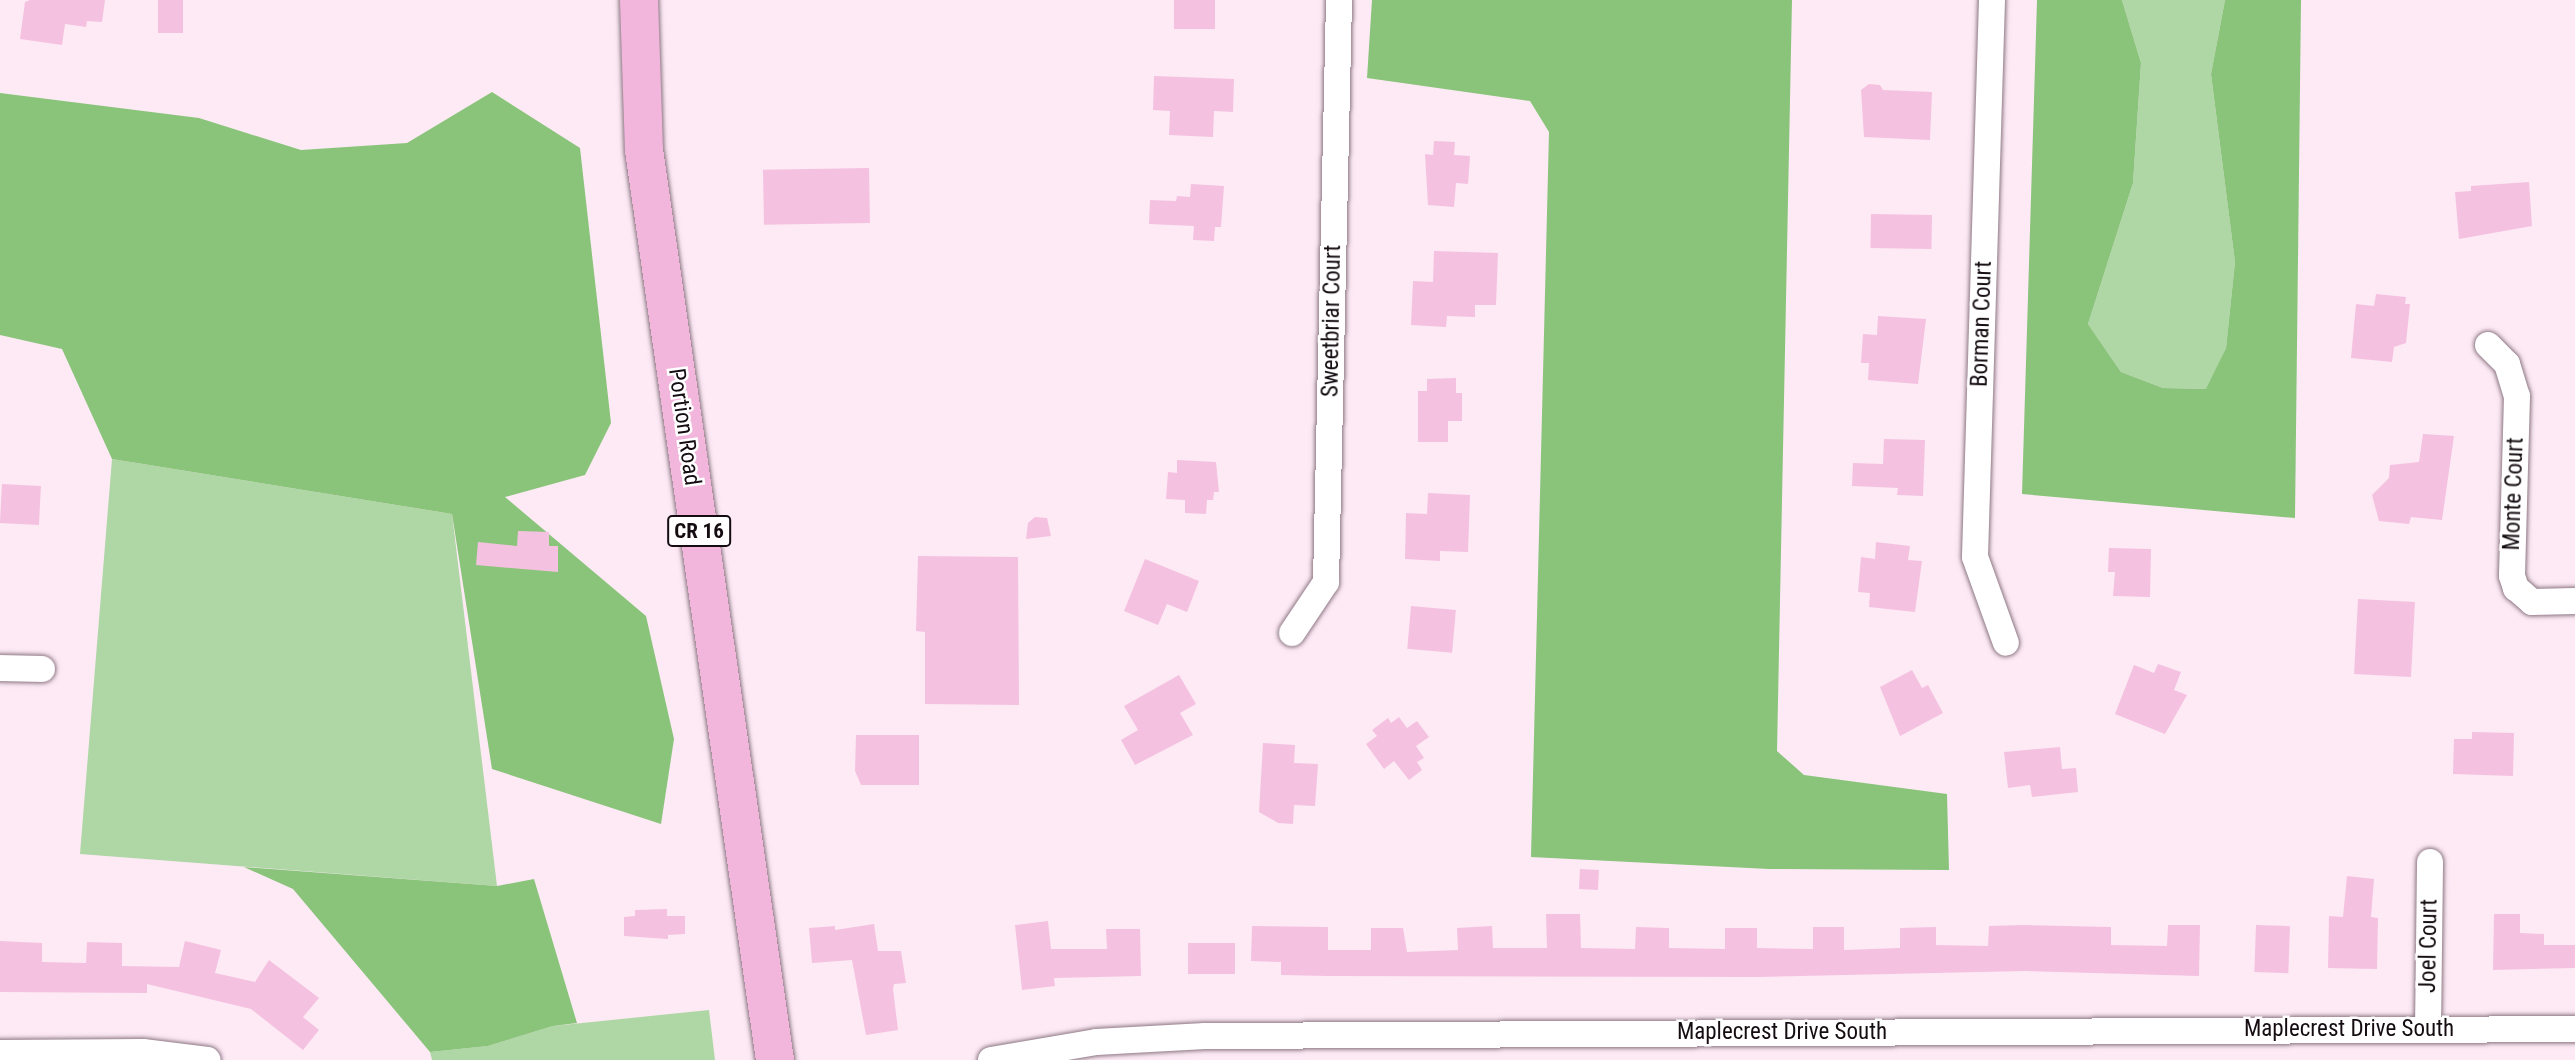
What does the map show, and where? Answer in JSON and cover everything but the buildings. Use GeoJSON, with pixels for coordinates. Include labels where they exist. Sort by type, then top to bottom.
{"type":"FeatureCollection","features":[{"type":"Feature","properties":{"kind":"main road","name":"Portion Road"},"geometry":{"type":"LineString","coordinates":[[639,0],[645,150],[775,1060]]}},
{"type":"Feature","properties":{"kind":"street","name":"Sweetbriar Court"},"geometry":{"type":"LineString","coordinates":[[1292,633],[1326,582],[1339,0]]}},
{"type":"Feature","properties":{"kind":"street","name":"Borman Court"},"geometry":{"type":"LineString","coordinates":[[1992,0],[1975,557],[2006,643]]}},
{"type":"Feature","properties":{"kind":"street","name":"Monte Court"},"geometry":{"type":"LineString","coordinates":[[2488,345],[2507,364],[2517,396],[2512,576],[2515,588],[2532,602],[2575,601]]}},
{"type":"Feature","properties":{"kind":"street"},"geometry":{"type":"LineString","coordinates":[[0,668],[41,669]]}},
{"type":"Feature","properties":{"kind":"street","name":"Joel Court"},"geometry":{"type":"LineString","coordinates":[[2428,1029],[2430,862]]}},
{"type":"Feature","properties":{"kind":"street","name":"Maplecrest Drive South"},"geometry":{"type":"LineString","coordinates":[[991,1060],[1096,1042],[1205,1036],[2575,1029]]}},
{"type":"Feature","properties":{"kind":"street"},"geometry":{"type":"LineString","coordinates":[[0,1053],[143,1052],[208,1060]]}},
{"type":"Feature","properties":{"kind":"green space"},"geometry":{"type":"Polygon","coordinates":[[[1372,0],[1792,0],[1777,751],[1804,775],[1947,794],[1949,870],[1769,869],[1531,857],[1549,132],[1530,101],[1367,78],[1372,0]]]}},
{"type":"Feature","properties":{"kind":"green space"},"geometry":{"type":"Polygon","coordinates":[[[2037,0],[2122,0],[2141,63],[2133,183],[2088,324],[2121,372],[2163,388],[2206,389],[2226,348],[2235,262],[2211,74],[2225,0],[2301,0],[2295,518],[2022,494],[2037,0]]]}},
{"type":"Feature","properties":{"kind":"green space"},"geometry":{"type":"Polygon","coordinates":[[[2122,0],[2225,0],[2211,74],[2235,262],[2226,348],[2207,389],[2163,388],[2121,372],[2088,324],[2133,183],[2141,63],[2122,0]]]}},
{"type":"Feature","properties":{"kind":"green space"},"geometry":{"type":"Polygon","coordinates":[[[492,92],[580,148],[611,423],[585,475],[505,497],[646,616],[674,739],[661,824],[492,769],[452,514],[112,459],[62,349],[0,335],[0,93],[199,118],[301,150],[407,143],[492,92]]]}},
{"type":"Feature","properties":{"kind":"green space"},"geometry":{"type":"Polygon","coordinates":[[[112,459],[452,514],[497,886],[80,854],[112,459]]]}},
{"type":"Feature","properties":{"kind":"green space"},"geometry":{"type":"Polygon","coordinates":[[[244,867],[497,886],[534,879],[577,1023],[553,1026],[488,1046],[430,1052],[293,889],[244,867]]]}},
{"type":"Feature","properties":{"kind":"green space"},"geometry":{"type":"Polygon","coordinates":[[[709,1010],[715,1060],[432,1060],[430,1052],[488,1046],[553,1026],[709,1010]]]}}]}
